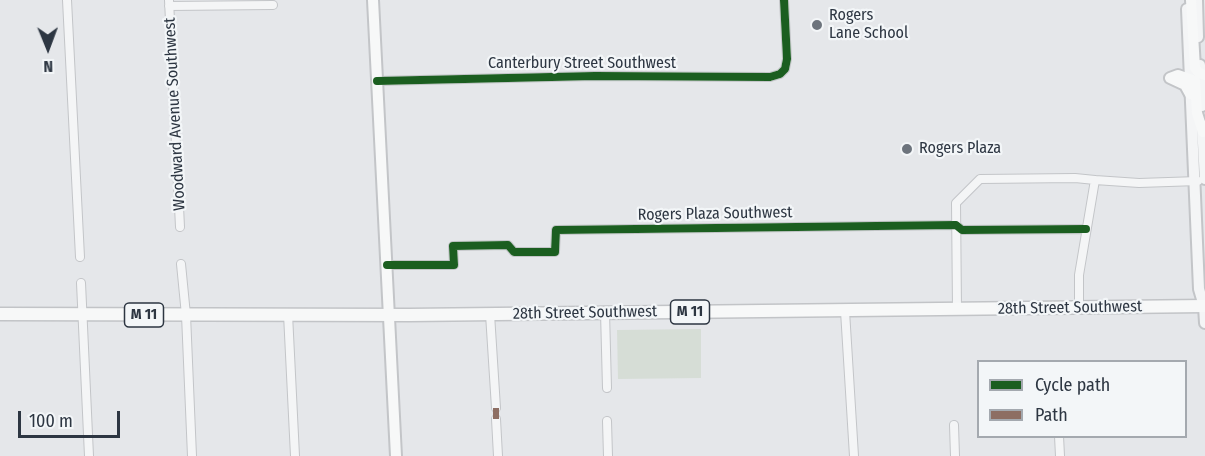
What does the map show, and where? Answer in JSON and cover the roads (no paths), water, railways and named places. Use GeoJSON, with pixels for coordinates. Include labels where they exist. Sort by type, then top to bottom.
{"type":"FeatureCollection","features":[{"type":"Feature","properties":{"kind":"main road"},"geometry":{"type":"LineString","coordinates":[[373,0],[396,456]]}},
{"type":"Feature","properties":{"kind":"main road"},"geometry":{"type":"LineString","coordinates":[[1191,0],[1195,68],[1199,73]]}},
{"type":"Feature","properties":{"kind":"main road"},"geometry":{"type":"LineString","coordinates":[[1190,94],[1185,85],[1170,78],[1199,73]]}},
{"type":"Feature","properties":{"kind":"main road"},"geometry":{"type":"LineString","coordinates":[[1199,73],[1196,84],[1197,110],[1203,132]]}},
{"type":"Feature","properties":{"kind":"main road","name":"28th Street Southwest"},"geometry":{"type":"LineString","coordinates":[[0,314],[389,315],[1205,306]]}},
{"type":"Feature","properties":{"kind":"street"},"geometry":{"type":"LineString","coordinates":[[67,0],[80,257]]}},
{"type":"Feature","properties":{"kind":"street","name":"Canterbury Street Southwest"},"geometry":{"type":"LineString","coordinates":[[377,81],[595,76],[770,77],[780,74],[785,69],[787,59],[784,0]]}},
{"type":"Feature","properties":{"kind":"street"},"geometry":{"type":"LineString","coordinates":[[1186,0],[1199,73]]}},
{"type":"Feature","properties":{"kind":"street"},"geometry":{"type":"LineString","coordinates":[[1197,0],[1199,73],[1190,94],[1201,180]]}},
{"type":"Feature","properties":{"kind":"street"},"geometry":{"type":"LineString","coordinates":[[169,3],[273,5]]}},
{"type":"Feature","properties":{"kind":"street","name":"Woodward Avenue Southwest"},"geometry":{"type":"LineString","coordinates":[[169,3],[180,227]]}},
{"type":"Feature","properties":{"kind":"street"},"geometry":{"type":"LineString","coordinates":[[1203,132],[1199,289],[1205,306],[1205,323]]}},
{"type":"Feature","properties":{"kind":"street"},"geometry":{"type":"LineString","coordinates":[[957,309],[956,202],[980,179],[1079,178],[1139,183],[1201,180]]}},
{"type":"Feature","properties":{"kind":"street"},"geometry":{"type":"LineString","coordinates":[[1079,308],[1078,275],[1095,180]]}},
{"type":"Feature","properties":{"kind":"street","name":"Rogers Plaza Southwest"},"geometry":{"type":"LineString","coordinates":[[387,265],[454,265],[453,246],[508,245],[514,252],[555,252],[556,230],[956,225],[962,231],[1086,230]]}},
{"type":"Feature","properties":{"kind":"street"},"geometry":{"type":"LineString","coordinates":[[181,264],[186,315],[192,456]]}},
{"type":"Feature","properties":{"kind":"street"},"geometry":{"type":"LineString","coordinates":[[81,283],[89,456]]}},
{"type":"Feature","properties":{"kind":"street"},"geometry":{"type":"LineString","coordinates":[[845,311],[854,456]]}},
{"type":"Feature","properties":{"kind":"street"},"geometry":{"type":"LineString","coordinates":[[605,312],[607,388]]}},
{"type":"Feature","properties":{"kind":"street"},"geometry":{"type":"LineString","coordinates":[[288,314],[296,456]]}},
{"type":"Feature","properties":{"kind":"street"},"geometry":{"type":"LineString","coordinates":[[490,314],[496,408]]}},
{"type":"Feature","properties":{"kind":"street"},"geometry":{"type":"LineString","coordinates":[[496,419],[498,456]]}},
{"type":"Feature","properties":{"kind":"street"},"geometry":{"type":"LineString","coordinates":[[607,421],[608,456]]}},
{"type":"Feature","properties":{"kind":"street"},"geometry":{"type":"LineString","coordinates":[[954,425],[955,456]]}},
{"type":"Feature","properties":{"kind":"street"},"geometry":{"type":"LineString","coordinates":[[1059,438],[1060,456]]}},
{"type":"Feature","properties":{"kind":"place","name":"Rogers Lane School"},"geometry":{"type":"Point","coordinates":[817,25]}},
{"type":"Feature","properties":{"kind":"place","name":"Rogers Plaza"},"geometry":{"type":"Point","coordinates":[907,149]}}]}
